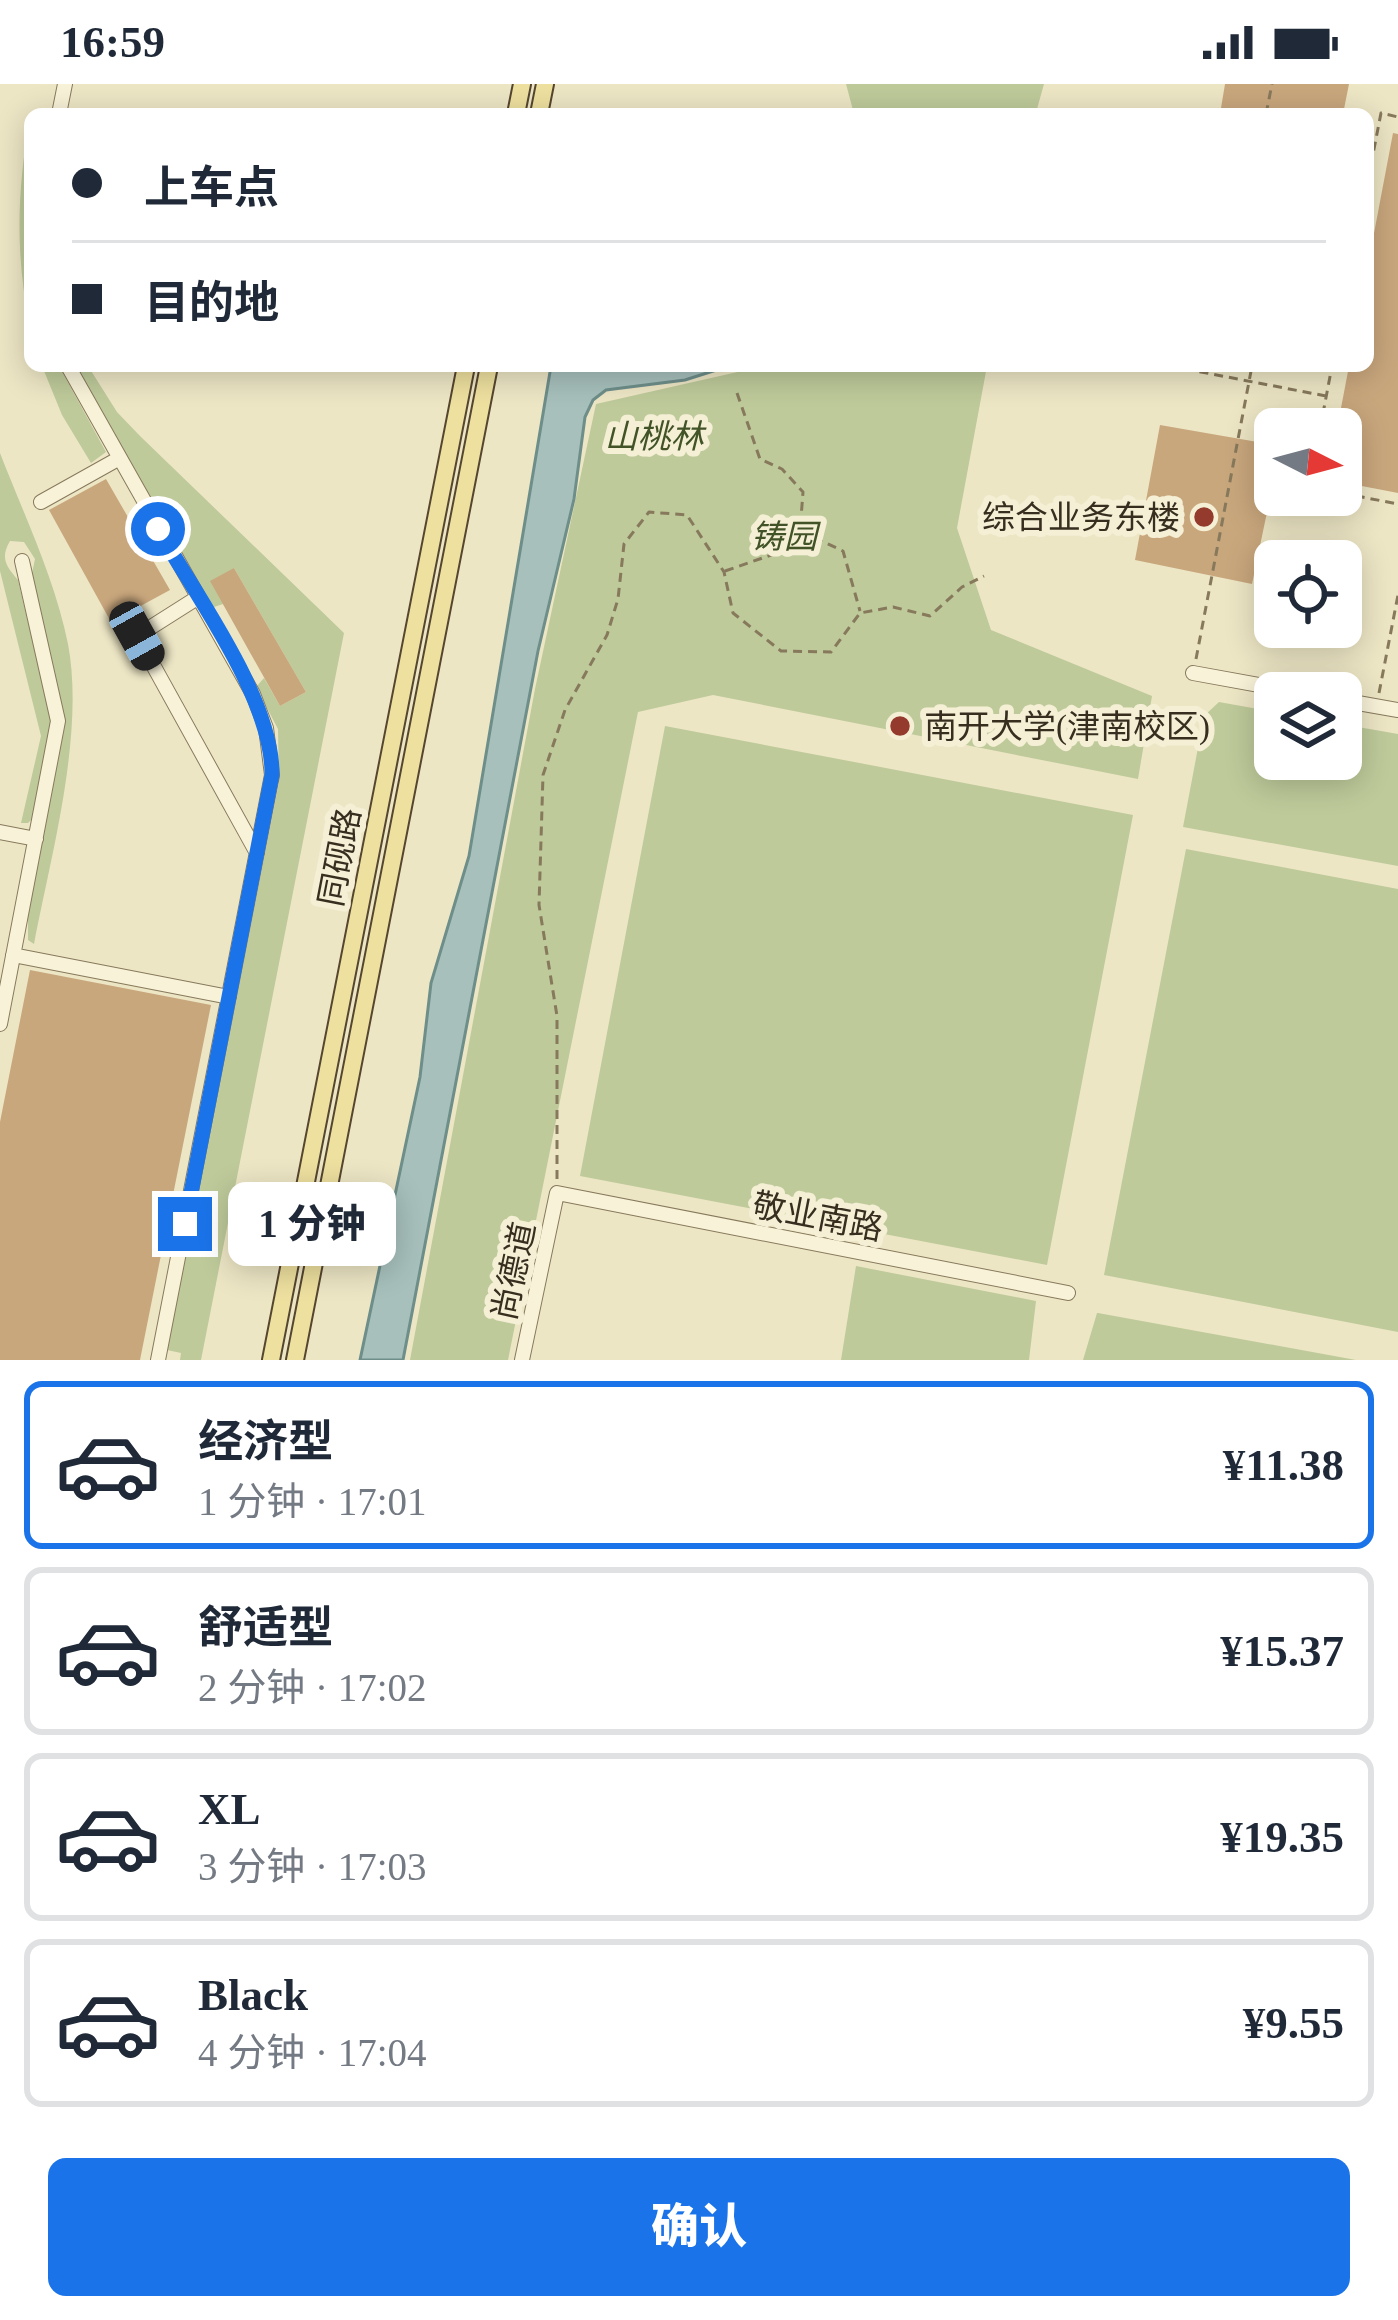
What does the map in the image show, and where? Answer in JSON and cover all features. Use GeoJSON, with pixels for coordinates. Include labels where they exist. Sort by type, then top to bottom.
{"type":"FeatureCollection","features":[{"type":"Feature","properties":{"kind":"main road","name":"同砚路"},"geometry":{"type":"LineString","coordinates":[[271,1360],[465,372]]}},
{"type":"Feature","properties":{"kind":"main road","name":"同砚路"},"geometry":{"type":"LineString","coordinates":[[295,1360],[488,372]]}},
{"type":"Feature","properties":{"kind":"street"},"geometry":{"type":"LineString","coordinates":[[71,372],[253,694],[266,728],[272,775],[158,1360]]}},
{"type":"Feature","properties":{"kind":"street"},"geometry":{"type":"LineString","coordinates":[[41,502],[118,460]]}},
{"type":"Feature","properties":{"kind":"street"},"geometry":{"type":"LineString","coordinates":[[0,1024],[58,721],[22,561]]}},
{"type":"Feature","properties":{"kind":"street"},"geometry":{"type":"LineString","coordinates":[[197,598],[137,636],[257,854]]}},
{"type":"Feature","properties":{"kind":"street"},"geometry":{"type":"LineString","coordinates":[[1193,674],[1254,685]]}},
{"type":"Feature","properties":{"kind":"street"},"geometry":{"type":"LineString","coordinates":[[1362,704],[1398,710]]}},
{"type":"Feature","properties":{"kind":"street"},"geometry":{"type":"LineString","coordinates":[[0,832],[36,839]]}},
{"type":"Feature","properties":{"kind":"street"},"geometry":{"type":"LineString","coordinates":[[14,955],[229,997]]}},
{"type":"Feature","properties":{"kind":"street","name":"敬业南路"},"geometry":{"type":"LineString","coordinates":[[557,1192],[1068,1293]]}},
{"type":"Feature","properties":{"kind":"street","name":"尚德道"},"geometry":{"type":"LineString","coordinates":[[522,1360],[557,1192]]}},
{"type":"Feature","properties":{"kind":"path"},"geometry":{"type":"LineString","coordinates":[[1374,149],[1381,113],[1398,117]]}},
{"type":"Feature","properties":{"kind":"path"},"geometry":{"type":"LineString","coordinates":[[1202,372],[1326,396]]}},
{"type":"Feature","properties":{"kind":"path"},"geometry":{"type":"LineString","coordinates":[[1193,674],[1251,372]]}},
{"type":"Feature","properties":{"kind":"path"},"geometry":{"type":"LineString","coordinates":[[1324,408],[1331,372]]}},
{"type":"Feature","properties":{"kind":"path"},"geometry":{"type":"LineString","coordinates":[[724,572],[780,552],[800,531],[803,492],[782,470],[760,459],[736,393]]}},
{"type":"Feature","properties":{"kind":"path"},"geometry":{"type":"LineString","coordinates":[[1362,497],[1398,504]]}},
{"type":"Feature","properties":{"kind":"path"},"geometry":{"type":"LineString","coordinates":[[557,1192],[557,1016],[539,905],[543,775],[565,710],[607,635],[618,599],[624,544],[650,512],[687,515],[724,572],[733,613],[781,651],[831,652],[860,613],[893,607],[930,616],[962,587],[984,575]]}},
{"type":"Feature","properties":{"kind":"path"},"geometry":{"type":"LineString","coordinates":[[800,531],[843,551],[860,613]]}},
{"type":"Feature","properties":{"kind":"path"},"geometry":{"type":"LineString","coordinates":[[1377,706],[1398,595]]}},
{"type":"Feature","properties":{"kind":"green space"},"geometry":{"type":"Polygon","coordinates":[[[846,84],[1044,84],[1037,108],[852,108],[846,84]]]}},
{"type":"Feature","properties":{"kind":"green space"},"geometry":{"type":"Polygon","coordinates":[[[24,158],[24,287],[20,222],[24,158]]]}},
{"type":"Feature","properties":{"kind":"green space"},"geometry":{"type":"Polygon","coordinates":[[[44,372],[62,372],[106,452],[91,463],[62,415],[44,372]]]}},
{"type":"Feature","properties":{"kind":"green space"},"geometry":{"type":"Polygon","coordinates":[[[80,372],[92,372],[117,412],[140,436],[344,633],[201,1360],[180,1360],[181,1353],[167,1350],[279,782],[278,729],[256,687],[264,678],[280,706],[306,692],[234,568],[223,604],[211,608],[80,372]]]}},
{"type":"Feature","properties":{"kind":"green space","name":"铸园"},"geometry":{"type":"Polygon","coordinates":[[[737,372],[986,372],[957,528],[991,630],[1152,696],[1138,779],[713,695],[638,712],[508,1360],[410,1360],[535,689],[596,404],[737,372]]]}},
{"type":"Feature","properties":{"kind":"green space"},"geometry":{"type":"Polygon","coordinates":[[[0,453],[55,595],[72,679],[64,794],[34,944],[28,940],[28,912],[65,725],[31,578],[35,559],[24,542],[10,541],[6,562],[18,580],[51,720],[35,816],[21,823],[41,736],[0,571],[0,453]]]}},
{"type":"Feature","properties":{"kind":"green space"},"geometry":{"type":"Polygon","coordinates":[[[1219,702],[1254,708],[1254,780],[1362,780],[1362,728],[1398,734],[1398,866],[1183,827],[1204,716],[1219,702]]]}},
{"type":"Feature","properties":{"kind":"green space"},"geometry":{"type":"Polygon","coordinates":[[[665,726],[1133,815],[1047,1265],[580,1176],[665,726]]]}},
{"type":"Feature","properties":{"kind":"green space"},"geometry":{"type":"Polygon","coordinates":[[[1186,849],[1398,889],[1398,1332],[1104,1275],[1186,849]]]}},
{"type":"Feature","properties":{"kind":"green space"},"geometry":{"type":"Polygon","coordinates":[[[856,1266],[1036,1301],[1029,1360],[841,1360],[856,1266]]]}},
{"type":"Feature","properties":{"kind":"green space"},"geometry":{"type":"Polygon","coordinates":[[[1098,1313],[1356,1360],[1083,1360],[1098,1313]]]}},
{"type":"Feature","properties":{"kind":"water"},"geometry":{"type":"Polygon","coordinates":[[[550,372],[710,372],[685,380],[606,390],[593,400],[585,417],[574,499],[538,651],[403,1360],[360,1360],[420,1077],[431,983],[469,856],[550,372]]]}},
{"type":"Feature","properties":{"kind":"building"},"geometry":{"type":"Polygon","coordinates":[[[1225,84],[1349,84],[1344,108],[1221,108],[1225,84]]]}},
{"type":"Feature","properties":{"kind":"building"},"geometry":{"type":"Polygon","coordinates":[[[1393,133],[1398,134],[1398,493],[1362,486],[1362,408],[1341,408],[1348,372],[1374,372],[1374,233],[1393,133]]]}},
{"type":"Feature","properties":{"kind":"building","name":"综合业务东楼"},"geometry":{"type":"Polygon","coordinates":[[[1160,425],[1254,441],[1254,516],[1266,516],[1261,540],[1254,540],[1252,584],[1135,560],[1160,425]]]}},
{"type":"Feature","properties":{"kind":"building"},"geometry":{"type":"Polygon","coordinates":[[[106,479],[170,590],[111,622],[49,510],[106,479]]]}},
{"type":"Feature","properties":{"kind":"building"},"geometry":{"type":"Polygon","coordinates":[[[234,568],[306,692],[280,706],[210,581],[234,568]]]}},
{"type":"Feature","properties":{"kind":"building"},"geometry":{"type":"Polygon","coordinates":[[[30,970],[211,1005],[140,1360],[0,1360],[0,1122],[30,970]]]}},
{"type":"Feature","properties":{"kind":"place","name":"综合业务东楼"},"geometry":{"type":"Point","coordinates":[1204,517]}},
{"type":"Feature","properties":{"kind":"place","name":"南开大学(津南校区)"},"geometry":{"type":"Point","coordinates":[900,726]}},
{"type":"Feature","properties":{"kind":"route"},"geometry":{"type":"LineString","coordinates":[[158,529],[253,694],[272,754],[272,775],[185,1224]]}},
{"type":"Feature","properties":{"kind":"park label","name":"山桃林"},"geometry":{"type":"Point","coordinates":[654,436]}}]}
